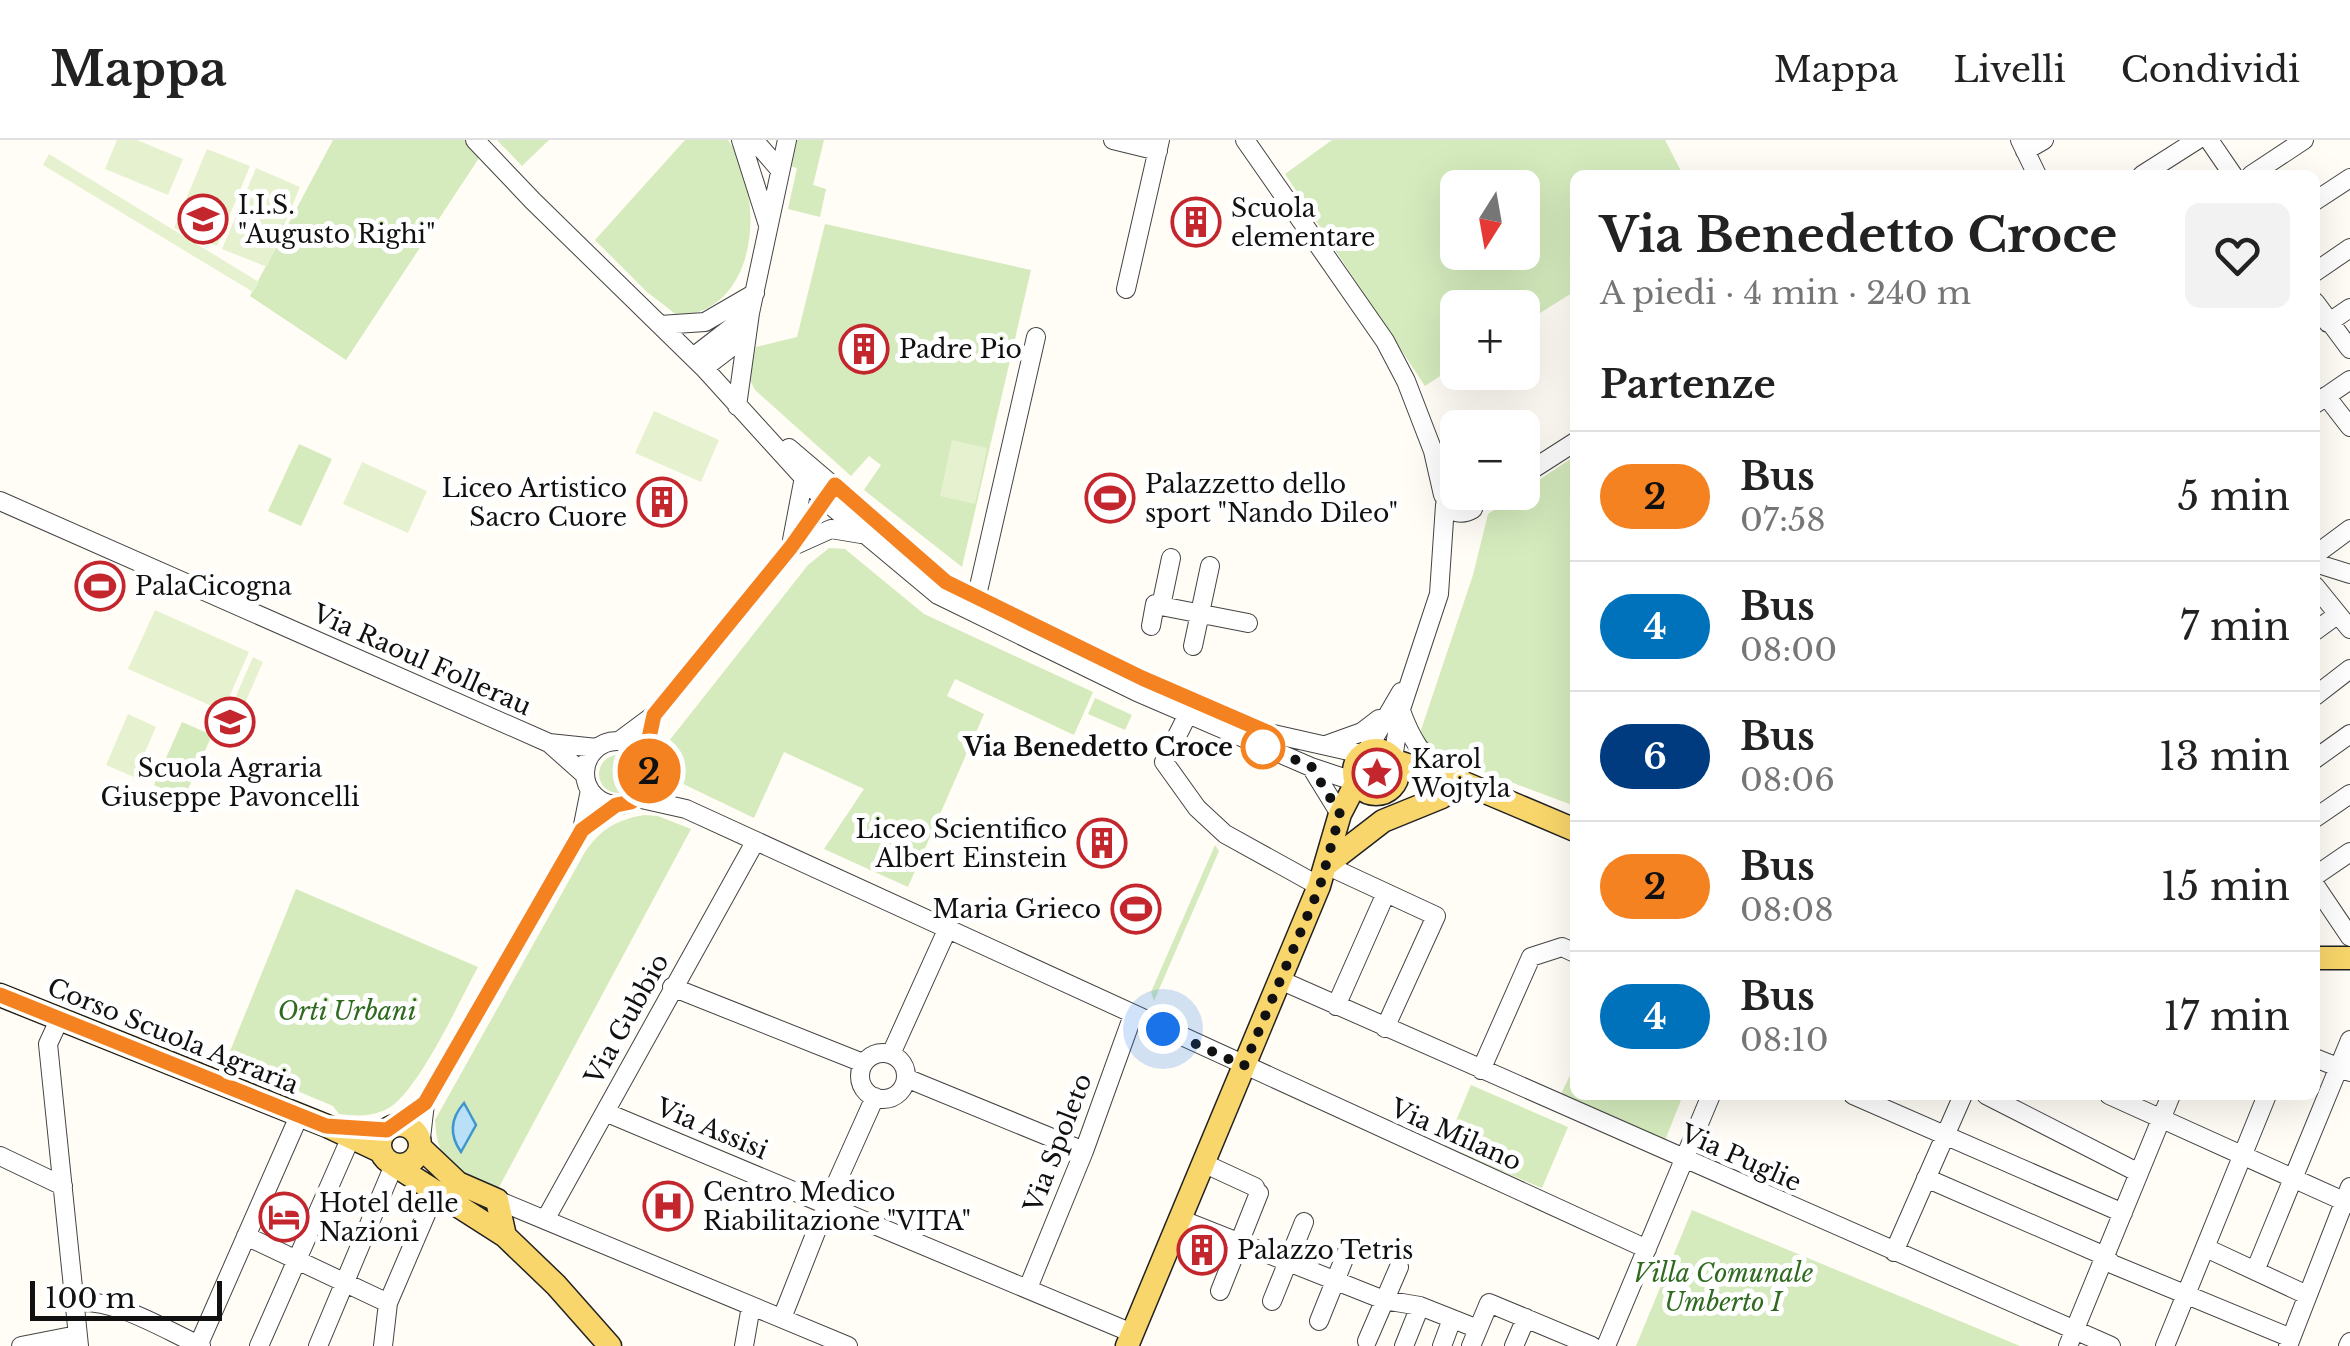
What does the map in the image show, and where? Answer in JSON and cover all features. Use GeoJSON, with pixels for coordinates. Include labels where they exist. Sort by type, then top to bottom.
{"type":"FeatureCollection","features":[{"type":"Feature","properties":{"kind":"main road"},"geometry":{"type":"LineString","coordinates":[[1130,1339],[1323,876],[1340,814],[1356,782],[1355,764],[1364,753],[1384,751],[1394,760],[1464,783],[1570,828]]}},
{"type":"Feature","properties":{"kind":"main road"},"geometry":{"type":"LineString","coordinates":[[1323,876],[1398,775],[1394,760]]}},
{"type":"Feature","properties":{"kind":"main road"},"geometry":{"type":"LineString","coordinates":[[1356,782],[1366,792],[1501,799]]}},
{"type":"Feature","properties":{"kind":"main road"},"geometry":{"type":"LineString","coordinates":[[1323,876],[1382,821],[1442,797]]}},
{"type":"Feature","properties":{"kind":"main road"},"geometry":{"type":"LineString","coordinates":[[2320,963],[2350,958]]}},
{"type":"Feature","properties":{"kind":"main road","name":"Corso Scuola Agraria"},"geometry":{"type":"LineString","coordinates":[[0,995],[326,1126],[388,1155]]}},
{"type":"Feature","properties":{"kind":"main road"},"geometry":{"type":"LineString","coordinates":[[388,1155],[400,1125],[412,1130],[420,1148],[458,1183],[497,1200],[505,1236]]}},
{"type":"Feature","properties":{"kind":"main road","name":"Corso Scuola Agraria"},"geometry":{"type":"LineString","coordinates":[[326,1126],[388,1155]]}},
{"type":"Feature","properties":{"kind":"main road"},"geometry":{"type":"LineString","coordinates":[[388,1155],[411,1162],[420,1148]]}},
{"type":"Feature","properties":{"kind":"main road"},"geometry":{"type":"LineString","coordinates":[[388,1155],[505,1236],[556,1285],[610,1346]]}},
{"type":"Feature","properties":{"kind":"street"},"geometry":{"type":"LineString","coordinates":[[475,140],[698,362],[804,477],[975,605],[1188,714],[1356,782]]}},
{"type":"Feature","properties":{"kind":"street"},"geometry":{"type":"LineString","coordinates":[[741,140],[768,227]]}},
{"type":"Feature","properties":{"kind":"street"},"geometry":{"type":"LineString","coordinates":[[754,140],[783,156]]}},
{"type":"Feature","properties":{"kind":"street"},"geometry":{"type":"LineString","coordinates":[[768,140],[783,156]]}},
{"type":"Feature","properties":{"kind":"street"},"geometry":{"type":"LineString","coordinates":[[1113,140],[1159,145],[1126,289]]}},
{"type":"Feature","properties":{"kind":"street"},"geometry":{"type":"LineString","coordinates":[[1245,140],[1385,341],[1406,381],[1433,451],[1440,482]]}},
{"type":"Feature","properties":{"kind":"street"},"geometry":{"type":"LineString","coordinates":[[2034,170],[2022,146],[2044,140]]}},
{"type":"Feature","properties":{"kind":"street"},"geometry":{"type":"LineString","coordinates":[[2150,170],[2198,140]]}},
{"type":"Feature","properties":{"kind":"street"},"geometry":{"type":"LineString","coordinates":[[2210,140],[2230,170]]}},
{"type":"Feature","properties":{"kind":"street"},"geometry":{"type":"LineString","coordinates":[[2259,170],[2304,140]]}},
{"type":"Feature","properties":{"kind":"street"},"geometry":{"type":"LineString","coordinates":[[737,406],[750,313],[783,156]]}},
{"type":"Feature","properties":{"kind":"street"},"geometry":{"type":"LineString","coordinates":[[2320,198],[2350,178]]}},
{"type":"Feature","properties":{"kind":"street"},"geometry":{"type":"LineString","coordinates":[[2320,269],[2350,248]]}},
{"type":"Feature","properties":{"kind":"street"},"geometry":{"type":"LineString","coordinates":[[660,325],[706,322],[754,292]]}},
{"type":"Feature","properties":{"kind":"street"},"geometry":{"type":"LineString","coordinates":[[2328,322],[2350,308]]}},
{"type":"Feature","properties":{"kind":"street"},"geometry":{"type":"LineString","coordinates":[[2320,310],[2350,349]]}},
{"type":"Feature","properties":{"kind":"street"},"geometry":{"type":"LineString","coordinates":[[698,362],[750,313]]}},
{"type":"Feature","properties":{"kind":"street"},"geometry":{"type":"LineString","coordinates":[[698,362],[746,335]]}},
{"type":"Feature","properties":{"kind":"street"},"geometry":{"type":"LineString","coordinates":[[975,605],[1036,337]]}},
{"type":"Feature","properties":{"kind":"street"},"geometry":{"type":"LineString","coordinates":[[2350,380],[2321,400],[2350,427]]}},
{"type":"Feature","properties":{"kind":"street"},"geometry":{"type":"LineString","coordinates":[[737,406],[836,498],[864,534],[938,595],[975,605],[1258,729],[1364,753],[1410,680],[1439,594],[1444,510]]}},
{"type":"Feature","properties":{"kind":"street"},"geometry":{"type":"LineString","coordinates":[[1540,464],[1570,445]]}},
{"type":"Feature","properties":{"kind":"street"},"geometry":{"type":"LineString","coordinates":[[1433,451],[1440,458]]}},
{"type":"Feature","properties":{"kind":"street"},"geometry":{"type":"LineString","coordinates":[[791,547],[804,477]]}},
{"type":"Feature","properties":{"kind":"street"},"geometry":{"type":"LineString","coordinates":[[582,830],[588,760],[597,748],[618,741],[654,715],[836,498]]}},
{"type":"Feature","properties":{"kind":"street","name":"Via Raoul Follerau"},"geometry":{"type":"LineString","coordinates":[[0,500],[549,744],[597,748]]}},
{"type":"Feature","properties":{"kind":"street"},"geometry":{"type":"LineString","coordinates":[[1444,547],[1469,510]]}},
{"type":"Feature","properties":{"kind":"street"},"geometry":{"type":"LineString","coordinates":[[791,547],[831,529],[864,534]]}},
{"type":"Feature","properties":{"kind":"street"},"geometry":{"type":"LineString","coordinates":[[2320,551],[2350,529]]}},
{"type":"Feature","properties":{"kind":"street"},"geometry":{"type":"LineString","coordinates":[[1162,606],[1172,558]]}},
{"type":"Feature","properties":{"kind":"street"},"geometry":{"type":"LineString","coordinates":[[2320,565],[2350,574]]}},
{"type":"Feature","properties":{"kind":"street"},"geometry":{"type":"LineString","coordinates":[[1193,646],[1210,566]]}},
{"type":"Feature","properties":{"kind":"street"},"geometry":{"type":"LineString","coordinates":[[2320,592],[2344,622],[2320,630]]}},
{"type":"Feature","properties":{"kind":"street"},"geometry":{"type":"LineString","coordinates":[[1151,626],[1155,604],[1248,623]]}},
{"type":"Feature","properties":{"kind":"street"},"geometry":{"type":"LineString","coordinates":[[2320,692],[2350,670]]}},
{"type":"Feature","properties":{"kind":"street"},"geometry":{"type":"LineString","coordinates":[[1326,745],[1362,732],[1394,711]]}},
{"type":"Feature","properties":{"kind":"street"},"geometry":{"type":"LineString","coordinates":[[1394,711],[1394,760]]}},
{"type":"Feature","properties":{"kind":"street"},"geometry":{"type":"LineString","coordinates":[[1394,711],[1428,761],[1464,783]]}},
{"type":"Feature","properties":{"kind":"street"},"geometry":{"type":"LineString","coordinates":[[1188,714],[1164,762],[1197,808],[1226,834],[1323,876],[1386,893],[1436,916],[1384,1028]]}},
{"type":"Feature","properties":{"kind":"street"},"geometry":{"type":"LineString","coordinates":[[638,798],[649,778],[645,756],[654,715]]}},
{"type":"Feature","properties":{"kind":"street"},"geometry":{"type":"LineString","coordinates":[[2320,755],[2350,734]]}},
{"type":"Feature","properties":{"kind":"street"},"geometry":{"type":"LineString","coordinates":[[618,741],[634,745],[645,756]]}},
{"type":"Feature","properties":{"kind":"street","name":"Via Raoul Follerau"},"geometry":{"type":"LineString","coordinates":[[549,744],[587,783]]}},
{"type":"Feature","properties":{"kind":"street"},"geometry":{"type":"LineString","coordinates":[[1311,766],[1340,814]]}},
{"type":"Feature","properties":{"kind":"street"},"geometry":{"type":"LineString","coordinates":[[649,778],[686,809]]}},
{"type":"Feature","properties":{"kind":"street"},"geometry":{"type":"LineString","coordinates":[[587,783],[601,801],[616,805]]}},
{"type":"Feature","properties":{"kind":"street"},"geometry":{"type":"LineString","coordinates":[[2320,815],[2350,794]]}},
{"type":"Feature","properties":{"kind":"street"},"geometry":{"type":"LineString","coordinates":[[318,1346],[346,1282],[388,1155],[425,1103],[582,830],[616,805],[638,798],[686,809]]}},
{"type":"Feature","properties":{"kind":"street","name":"Via Milano"},"geometry":{"type":"LineString","coordinates":[[686,809],[1647,1249]]}},
{"type":"Feature","properties":{"kind":"street","name":"Via Gubbio"},"geometry":{"type":"LineString","coordinates":[[545,1220],[755,842]]}},
{"type":"Feature","properties":{"kind":"street"},"geometry":{"type":"LineString","coordinates":[[2320,873],[2350,852]]}},
{"type":"Feature","properties":{"kind":"street"},"geometry":{"type":"LineString","coordinates":[[2320,889],[2344,911],[2350,937]]}},
{"type":"Feature","properties":{"kind":"street"},"geometry":{"type":"LineString","coordinates":[[1336,1006],[1386,893]]}},
{"type":"Feature","properties":{"kind":"street"},"geometry":{"type":"LineString","coordinates":[[891,1054],[947,930]]}},
{"type":"Feature","properties":{"kind":"street"},"geometry":{"type":"LineString","coordinates":[[1481,1070],[1530,957],[1562,947],[1570,951]]}},
{"type":"Feature","properties":{"kind":"street","name":"Via Puglie"},"geometry":{"type":"LineString","coordinates":[[1280,980],[1894,1252],[2071,1338],[2111,1346]]}},
{"type":"Feature","properties":{"kind":"street"},"geometry":{"type":"LineString","coordinates":[[672,987],[863,1063]]}},
{"type":"Feature","properties":{"kind":"street","name":"Via Spoleto"},"geometry":{"type":"LineString","coordinates":[[1028,1288],[1133,1016]]}},
{"type":"Feature","properties":{"kind":"street"},"geometry":{"type":"LineString","coordinates":[[21,1346],[78,1340],[48,1044],[58,1020]]}},
{"type":"Feature","properties":{"kind":"street"},"geometry":{"type":"LineString","coordinates":[[2256,1271],[2344,1069],[2350,1040]]}},
{"type":"Feature","properties":{"kind":"street"},"geometry":{"type":"LineString","coordinates":[[875,1054],[891,1054],[902,1063],[906,1078],[895,1095],[875,1098],[861,1083],[863,1063],[875,1054]]}},
{"type":"Feature","properties":{"kind":"street"},"geometry":{"type":"LineString","coordinates":[[2320,1060],[2344,1069]]}},
{"type":"Feature","properties":{"kind":"street"},"geometry":{"type":"LineString","coordinates":[[906,1078],[1084,1150]]}},
{"type":"Feature","properties":{"kind":"street"},"geometry":{"type":"LineString","coordinates":[[782,1318],[875,1098]]}},
{"type":"Feature","properties":{"kind":"street"},"geometry":{"type":"LineString","coordinates":[[1606,1346],[1709,1100]]}},
{"type":"Feature","properties":{"kind":"street"},"geometry":{"type":"LineString","coordinates":[[1864,1100],[2122,1214]]}},
{"type":"Feature","properties":{"kind":"street"},"geometry":{"type":"LineString","coordinates":[[1894,1252],[1961,1100]]}},
{"type":"Feature","properties":{"kind":"street"},"geometry":{"type":"LineString","coordinates":[[1996,1100],[2139,1173]]}},
{"type":"Feature","properties":{"kind":"street"},"geometry":{"type":"LineString","coordinates":[[1926,1178],[2289,1342],[2348,1198],[2121,1100]]}},
{"type":"Feature","properties":{"kind":"street"},"geometry":{"type":"LineString","coordinates":[[2071,1338],[2169,1100]]}},
{"type":"Feature","properties":{"kind":"street"},"geometry":{"type":"LineString","coordinates":[[2164,1346],[2265,1100]]}},
{"type":"Feature","properties":{"kind":"street"},"geometry":{"type":"LineString","coordinates":[[420,1148],[425,1103]]}},
{"type":"Feature","properties":{"kind":"street","name":"Via Assisi"},"geometry":{"type":"LineString","coordinates":[[605,1112],[1028,1288],[1130,1339]]}},
{"type":"Feature","properties":{"kind":"street"},"geometry":{"type":"LineString","coordinates":[[74,1302],[124,1311],[199,1346],[299,1116]]}},
{"type":"Feature","properties":{"kind":"street"},"geometry":{"type":"LineString","coordinates":[[259,1346],[351,1138]]}},
{"type":"Feature","properties":{"kind":"street"},"geometry":{"type":"LineString","coordinates":[[0,1156],[62,1186]]}},
{"type":"Feature","properties":{"kind":"street"},"geometry":{"type":"LineString","coordinates":[[1203,1163],[1257,1190],[1220,1291]]}},
{"type":"Feature","properties":{"kind":"street"},"geometry":{"type":"LineString","coordinates":[[383,1346],[388,1303],[436,1191]]}},
{"type":"Feature","properties":{"kind":"street"},"geometry":{"type":"LineString","coordinates":[[497,1200],[848,1346]]}},
{"type":"Feature","properties":{"kind":"street"},"geometry":{"type":"LineString","coordinates":[[1180,1219],[1384,1300],[1420,1306],[1452,1319],[1475,1338],[1488,1303],[1592,1346]]}},
{"type":"Feature","properties":{"kind":"street"},"geometry":{"type":"LineString","coordinates":[[1272,1302],[1304,1222]]}},
{"type":"Feature","properties":{"kind":"street"},"geometry":{"type":"LineString","coordinates":[[246,1236],[388,1303]]}},
{"type":"Feature","properties":{"kind":"street"},"geometry":{"type":"LineString","coordinates":[[1319,1321],[1350,1244]]}},
{"type":"Feature","properties":{"kind":"street"},"geometry":{"type":"LineString","coordinates":[[2206,1248],[2307,1296]]}},
{"type":"Feature","properties":{"kind":"street"},"geometry":{"type":"LineString","coordinates":[[1367,1341],[1399,1266]]}},
{"type":"Feature","properties":{"kind":"street"},"geometry":{"type":"LineString","coordinates":[[744,1346],[752,1306]]}},
{"type":"Feature","properties":{"kind":"street"},"geometry":{"type":"LineString","coordinates":[[1404,1346],[1420,1306]]}},
{"type":"Feature","properties":{"kind":"street"},"geometry":{"type":"LineString","coordinates":[[1514,1346],[1526,1318]]}},
{"type":"Feature","properties":{"kind":"street"},"geometry":{"type":"LineString","coordinates":[[1442,1346],[1452,1319]]}},
{"type":"Feature","properties":{"kind":"green space"},"geometry":{"type":"Polygon","coordinates":[[[117,140],[137,140],[183,159],[168,195],[105,169],[117,140]]]}},
{"type":"Feature","properties":{"kind":"green space"},"geometry":{"type":"Polygon","coordinates":[[[333,140],[466,140],[481,155],[346,360],[250,296],[333,140]]]}},
{"type":"Feature","properties":{"kind":"green space"},"geometry":{"type":"Polygon","coordinates":[[[497,140],[549,140],[522,166],[497,140]]]}},
{"type":"Feature","properties":{"kind":"green space"},"geometry":{"type":"Polygon","coordinates":[[[685,140],[728,140],[748,190],[750,218],[748,246],[740,272],[726,294],[705,309],[678,316],[647,292],[595,240],[685,140]]]}},
{"type":"Feature","properties":{"kind":"green space"},"geometry":{"type":"Polygon","coordinates":[[[795,140],[824,140],[813,185],[826,189],[820,217],[788,209],[797,168],[789,166],[795,140]]]}},
{"type":"Feature","properties":{"kind":"green space"},"geometry":{"type":"Polygon","coordinates":[[[1332,140],[1665,140],[1680,170],[1570,170],[1570,294],[1540,313],[1540,290],[1440,290],[1440,376],[1425,386],[1285,174],[1332,140]]]}},
{"type":"Feature","properties":{"kind":"green space"},"geometry":{"type":"Polygon","coordinates":[[[207,149],[250,166],[217,246],[174,228],[207,149]]]}},
{"type":"Feature","properties":{"kind":"green space"},"geometry":{"type":"Polygon","coordinates":[[[49,154],[259,282],[253,292],[43,165],[49,154]]]}},
{"type":"Feature","properties":{"kind":"green space"},"geometry":{"type":"Polygon","coordinates":[[[256,168],[300,187],[267,267],[222,249],[256,168]]]}},
{"type":"Feature","properties":{"kind":"green space"},"geometry":{"type":"Polygon","coordinates":[[[825,224],[1031,270],[962,567],[864,490],[881,465],[869,456],[851,476],[755,390],[749,378],[756,347],[797,337],[825,224]]]}},
{"type":"Feature","properties":{"kind":"green space"},"geometry":{"type":"Polygon","coordinates":[[[654,411],[719,440],[701,482],[635,453],[654,411]]]}},
{"type":"Feature","properties":{"kind":"green space"},"geometry":{"type":"Polygon","coordinates":[[[952,440],[987,448],[975,504],[940,496],[952,440]]]}},
{"type":"Feature","properties":{"kind":"green space"},"geometry":{"type":"Polygon","coordinates":[[[299,444],[332,459],[301,526],[268,511],[299,444]]]}},
{"type":"Feature","properties":{"kind":"green space"},"geometry":{"type":"Polygon","coordinates":[[[1570,459],[1570,804],[1441,756],[1419,736],[1473,575],[1488,514],[1494,510],[1540,510],[1540,479],[1570,459]]]}},
{"type":"Feature","properties":{"kind":"green space"},"geometry":{"type":"Polygon","coordinates":[[[362,462],[427,491],[408,533],[343,504],[362,462]]]}},
{"type":"Feature","properties":{"kind":"green space"},"geometry":{"type":"Polygon","coordinates":[[[829,548],[845,549],[924,614],[1093,692],[1074,735],[955,679],[947,696],[984,714],[908,887],[824,849],[864,789],[784,752],[754,818],[677,781],[666,765],[669,741],[808,565],[829,548]]]}},
{"type":"Feature","properties":{"kind":"green space"},"geometry":{"type":"Polygon","coordinates":[[[155,610],[249,652],[223,711],[128,669],[155,610]]]}},
{"type":"Feature","properties":{"kind":"green space"},"geometry":{"type":"Polygon","coordinates":[[[253,657],[263,662],[232,733],[222,728],[253,657]]]}},
{"type":"Feature","properties":{"kind":"green space"},"geometry":{"type":"Polygon","coordinates":[[[1095,698],[1132,715],[1125,730],[1088,714],[1095,698]]]}},
{"type":"Feature","properties":{"kind":"green space"},"geometry":{"type":"Polygon","coordinates":[[[128,714],[156,727],[134,777],[106,765],[128,714]]]}},
{"type":"Feature","properties":{"kind":"green space"},"geometry":{"type":"Polygon","coordinates":[[[182,722],[212,735],[184,798],[154,785],[182,722]]]}},
{"type":"Feature","properties":{"kind":"green space"},"geometry":{"type":"Polygon","coordinates":[[[618,755],[632,760],[637,774],[632,788],[618,793],[604,788],[599,774],[604,760],[618,755]]]}},
{"type":"Feature","properties":{"kind":"green space"},"geometry":{"type":"Polygon","coordinates":[[[644,815],[658,816],[691,829],[497,1191],[461,1173],[445,1158],[435,1120],[585,852],[610,827],[644,815]]]}},
{"type":"Feature","properties":{"kind":"green space"},"geometry":{"type":"Polygon","coordinates":[[[1215,845],[1219,851],[1154,1001],[1151,992],[1215,845]]]}},
{"type":"Feature","properties":{"kind":"green space","name":"Orti Urbani"},"geometry":{"type":"Polygon","coordinates":[[[296,889],[478,967],[423,1068],[410,1087],[385,1110],[339,1114],[333,1106],[226,1061],[296,889]]]}},
{"type":"Feature","properties":{"kind":"green space"},"geometry":{"type":"Polygon","coordinates":[[[1570,1075],[1570,1100],[1681,1100],[1664,1143],[1560,1096],[1570,1075]]]}},
{"type":"Feature","properties":{"kind":"green space"},"geometry":{"type":"Polygon","coordinates":[[[1471,1085],[1568,1127],[1542,1188],[1445,1147],[1471,1085]]]}},
{"type":"Feature","properties":{"kind":"green space","name":"Villa Comunale Umberto I"},"geometry":{"type":"Polygon","coordinates":[[[1692,1210],[2020,1346],[1636,1346],[1692,1210]]]}},
{"type":"Feature","properties":{"kind":"water"},"geometry":{"type":"Polygon","coordinates":[[[464,1103],[476,1125],[461,1152],[453,1127],[464,1103]]]}},
{"type":"Feature","properties":{"kind":"bus line","name":"2"},"geometry":{"type":"LineString","coordinates":[[0,995],[326,1126],[387,1130],[425,1103],[582,830],[616,805],[638,798],[647,786],[650,770],[645,756],[654,715],[791,547],[835,485],[946,582],[1142,678],[1269,733],[1263,747]]}},
{"type":"Feature","properties":{"kind":"place","name":"I.I.S. \"Augusto Righi\""},"geometry":{"type":"Point","coordinates":[203,219]}},
{"type":"Feature","properties":{"kind":"place","name":"Scuola elementare"},"geometry":{"type":"Point","coordinates":[1196,222]}},
{"type":"Feature","properties":{"kind":"place","name":"Padre Pio"},"geometry":{"type":"Point","coordinates":[864,349]}},
{"type":"Feature","properties":{"kind":"place","name":"Palazzetto dello sport \"Nando Dileo\""},"geometry":{"type":"Point","coordinates":[1110,498]}},
{"type":"Feature","properties":{"kind":"place","name":"Liceo Artistico Sacro Cuore"},"geometry":{"type":"Point","coordinates":[662,502]}},
{"type":"Feature","properties":{"kind":"place","name":"PalaCicogna"},"geometry":{"type":"Point","coordinates":[100,586]}},
{"type":"Feature","properties":{"kind":"place","name":"Scuola Agraria Giuseppe Pavoncelli"},"geometry":{"type":"Point","coordinates":[230,722]}},
{"type":"Feature","properties":{"kind":"place","name":"Via Benedetto Croce"},"geometry":{"type":"Point","coordinates":[1263,747]}},
{"type":"Feature","properties":{"kind":"place","name":"Karol Wojtyla"},"geometry":{"type":"Point","coordinates":[1377,773]}},
{"type":"Feature","properties":{"kind":"place","name":"Liceo Scientifico Albert Einstein"},"geometry":{"type":"Point","coordinates":[1102,843]}},
{"type":"Feature","properties":{"kind":"place","name":"Maria Grieco"},"geometry":{"type":"Point","coordinates":[1136,909]}},
{"type":"Feature","properties":{"kind":"place","name":"Centro Medico Riabilitazione \"VITA\""},"geometry":{"type":"Point","coordinates":[668,1206]}},
{"type":"Feature","properties":{"kind":"place","name":"Hotel delle Nazioni"},"geometry":{"type":"Point","coordinates":[284,1217]}},
{"type":"Feature","properties":{"kind":"place","name":"Palazzo Tetris"},"geometry":{"type":"Point","coordinates":[1202,1250]}},
{"type":"Feature","properties":{"kind":"route"},"geometry":{"type":"LineString","coordinates":[[1163,1029],[1244,1066],[1320,886],[1340,814],[1311,766],[1263,747]]}}]}
